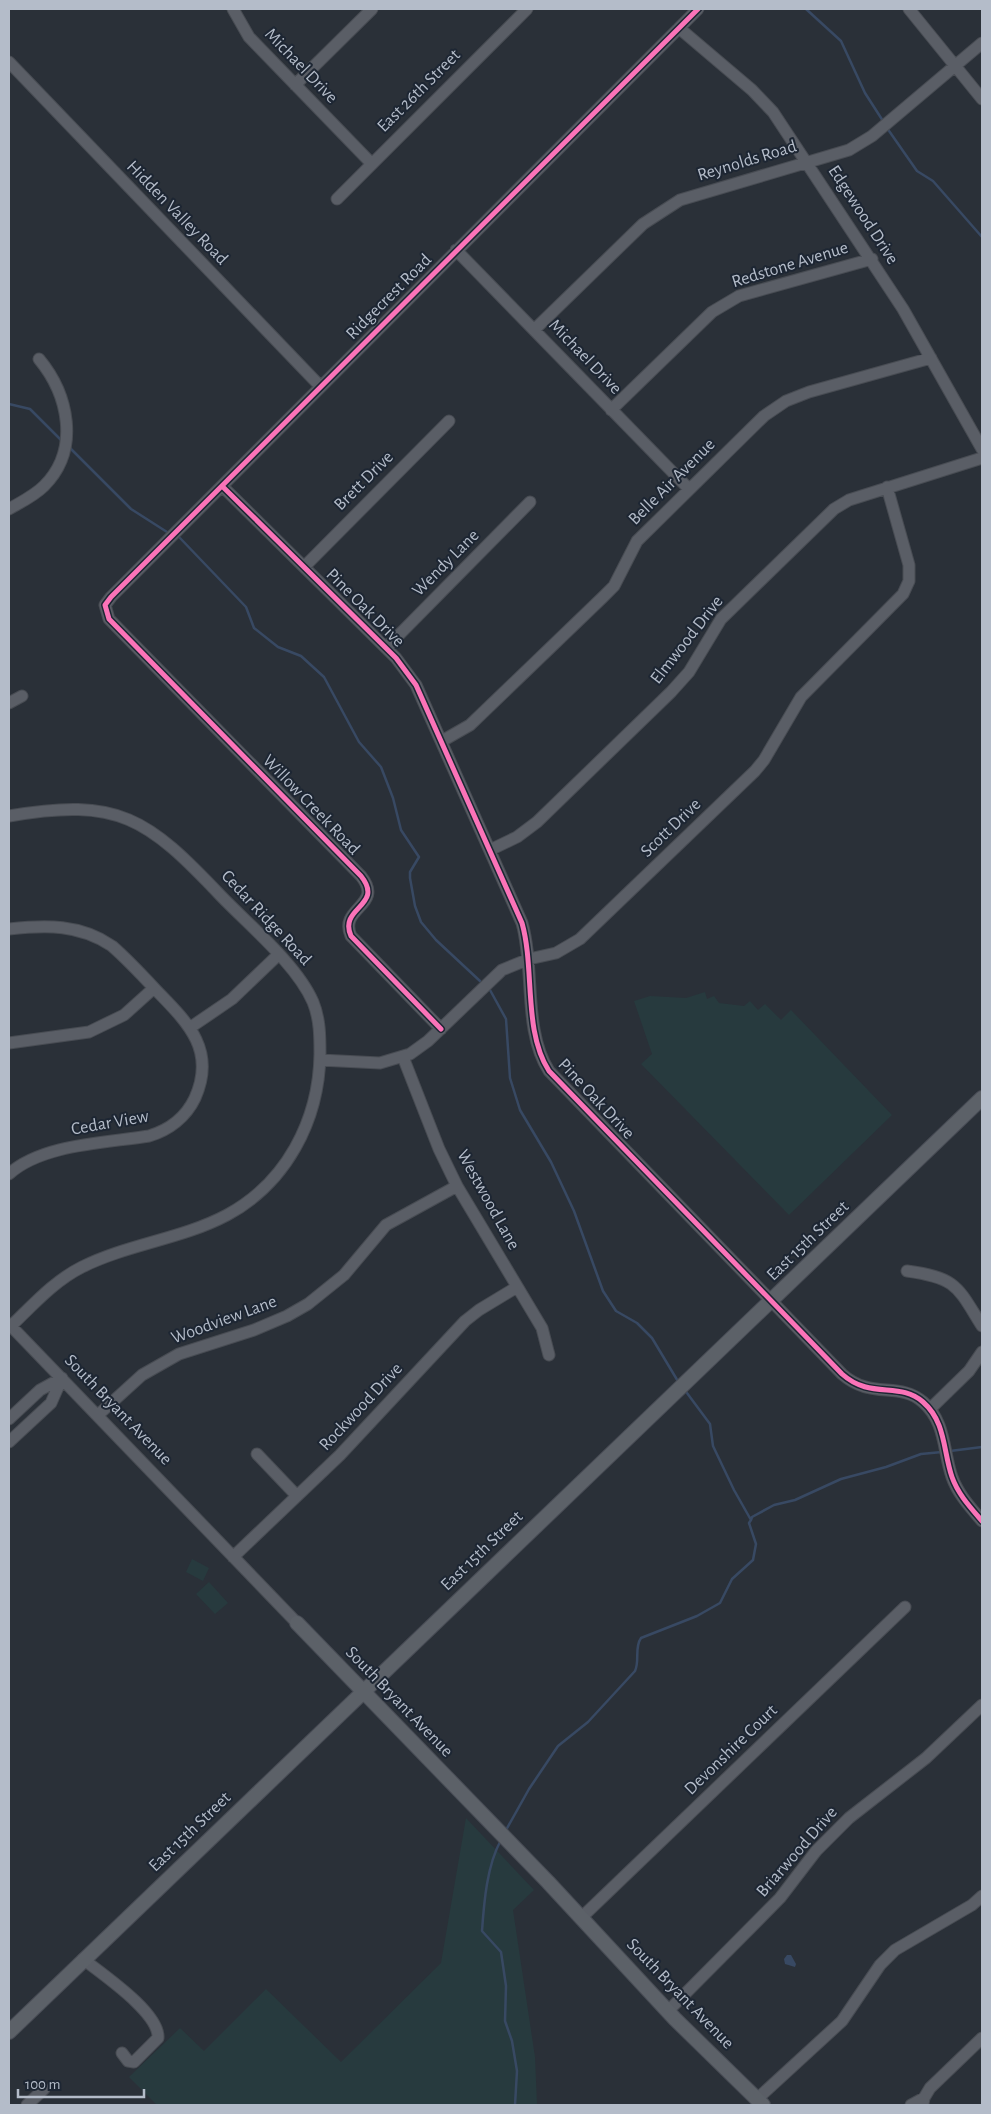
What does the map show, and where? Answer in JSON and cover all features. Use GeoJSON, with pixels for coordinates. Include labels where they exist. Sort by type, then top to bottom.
{"type":"FeatureCollection","features":[{"type":"Feature","properties":{"kind":"main road","name":"East 15th Street"},"geometry":{"type":"LineString","coordinates":[[9,2032],[982,1098]]}},
{"type":"Feature","properties":{"kind":"main road","name":"South Bryant Avenue"},"geometry":{"type":"LineString","coordinates":[[297,1623],[582,1917],[668,2011],[760,2102]]}},
{"type":"Feature","properties":{"kind":"street","name":"Michael Drive"},"geometry":{"type":"LineString","coordinates":[[233,9],[250,38],[372,164]]}},
{"type":"Feature","properties":{"kind":"street"},"geometry":{"type":"LineString","coordinates":[[295,85],[372,9]]}},
{"type":"Feature","properties":{"kind":"street","name":"East 26th Street"},"geometry":{"type":"LineString","coordinates":[[338,199],[526,9]]}},
{"type":"Feature","properties":{"kind":"street","name":"Ridgecrest Road"},"geometry":{"type":"LineString","coordinates":[[105,609],[111,597],[698,9]]}},
{"type":"Feature","properties":{"kind":"street"},"geometry":{"type":"LineString","coordinates":[[909,9],[982,98]]}},
{"type":"Feature","properties":{"kind":"street","name":"Edgewood Drive"},"geometry":{"type":"LineString","coordinates":[[679,28],[763,100],[872,259],[982,448]]}},
{"type":"Feature","properties":{"kind":"street","name":"Reynolds Road"},"geometry":{"type":"LineString","coordinates":[[534,330],[643,224],[660,211],[692,196],[848,150],[872,136],[982,43]]}},
{"type":"Feature","properties":{"kind":"street","name":"Hidden Valley Road"},"geometry":{"type":"LineString","coordinates":[[9,62],[320,386]]}},
{"type":"Feature","properties":{"kind":"street","name":"Michael Drive"},"geometry":{"type":"LineString","coordinates":[[456,250],[689,489]]}},
{"type":"Feature","properties":{"kind":"street","name":"Redstone Avenue"},"geometry":{"type":"LineString","coordinates":[[611,410],[712,312],[739,296],[872,259]]}},
{"type":"Feature","properties":{"kind":"street"},"geometry":{"type":"LineString","coordinates":[[9,509],[44,486],[57,468],[65,446],[67,430],[64,402],[53,375],[39,358]]}},
{"type":"Feature","properties":{"kind":"street","name":"Belle Air Avenue"},"geometry":{"type":"LineString","coordinates":[[442,741],[470,725],[611,590],[637,541],[764,416],[786,401],[931,358]]}},
{"type":"Feature","properties":{"kind":"street","name":"Brett Drive"},"geometry":{"type":"LineString","coordinates":[[304,567],[449,421]]}},
{"type":"Feature","properties":{"kind":"street","name":"Elmwood Drive"},"geometry":{"type":"LineString","coordinates":[[490,850],[517,837],[536,822],[671,692],[689,672],[721,619],[834,510],[849,500],[982,458]]}},
{"type":"Feature","properties":{"kind":"street","name":"Pine Oak Drive"},"geometry":{"type":"LineString","coordinates":[[222,486],[386,648],[416,685],[522,923],[529,959],[536,1039],[541,1057],[549,1071],[848,1380],[862,1388],[897,1391],[922,1401],[930,1409]]}},
{"type":"Feature","properties":{"kind":"street","name":"Scott Drive"},"geometry":{"type":"LineString","coordinates":[[320,1060],[380,1063],[403,1057],[422,1046],[502,970],[529,959],[556,953],[580,939],[755,771],[764,760],[795,704],[805,692],[903,594],[909,581],[910,569],[888,487]]}},
{"type":"Feature","properties":{"kind":"street","name":"Wendy Lane"},"geometry":{"type":"LineString","coordinates":[[386,648],[530,502]]}},
{"type":"Feature","properties":{"kind":"street","name":"Willow Creek Road"},"geometry":{"type":"LineString","coordinates":[[105,609],[109,619],[361,876],[367,884],[368,894],[364,902],[350,917],[348,926],[351,936],[441,1029]]}},
{"type":"Feature","properties":{"kind":"street"},"geometry":{"type":"LineString","coordinates":[[9,703],[22,696]]}},
{"type":"Feature","properties":{"kind":"street","name":"Cedar Ridge Road"},"geometry":{"type":"LineString","coordinates":[[9,816],[77,808],[100,810],[139,823],[175,848],[299,978],[313,1003],[319,1023],[320,1060],[315,1094],[298,1144],[284,1166],[253,1199],[209,1223],[80,1268],[55,1285],[10,1325]]}},
{"type":"Feature","properties":{"kind":"street"},"geometry":{"type":"LineString","coordinates":[[9,929],[62,926],[96,936],[121,954],[191,1027],[232,999],[278,954]]}},
{"type":"Feature","properties":{"kind":"street"},"geometry":{"type":"LineString","coordinates":[[9,1043],[89,1032],[124,1015],[154,988]]}},
{"type":"Feature","properties":{"kind":"street","name":"Cedar View"},"geometry":{"type":"LineString","coordinates":[[9,1174],[20,1166],[45,1154],[149,1136],[174,1124],[192,1103],[200,1083],[201,1055],[191,1027]]}},
{"type":"Feature","properties":{"kind":"street","name":"Westwood Lane"},"geometry":{"type":"LineString","coordinates":[[403,1057],[439,1149],[457,1186],[542,1328],[549,1355]]}},
{"type":"Feature","properties":{"kind":"street","name":"Woodview Lane"},"geometry":{"type":"LineString","coordinates":[[98,1415],[142,1375],[179,1354],[254,1330],[287,1316],[308,1304],[344,1275],[386,1225],[457,1186]]}},
{"type":"Feature","properties":{"kind":"street"},"geometry":{"type":"LineString","coordinates":[[907,1271],[934,1275],[958,1287],[982,1326]]}},
{"type":"Feature","properties":{"kind":"street","name":"Rockwood Drive"},"geometry":{"type":"LineString","coordinates":[[234,1557],[340,1455],[465,1321],[479,1310],[517,1287]]}},
{"type":"Feature","properties":{"kind":"street","name":"South Bryant Avenue"},"geometry":{"type":"LineString","coordinates":[[10,1325],[297,1623]]}},
{"type":"Feature","properties":{"kind":"street"},"geometry":{"type":"LineString","coordinates":[[982,1352],[969,1371],[930,1409],[944,1438],[951,1475],[956,1488],[977,1506],[982,1521]]}},
{"type":"Feature","properties":{"kind":"street"},"geometry":{"type":"LineString","coordinates":[[9,1419],[40,1390],[62,1378]]}},
{"type":"Feature","properties":{"kind":"street"},"geometry":{"type":"LineString","coordinates":[[9,1442],[52,1403],[62,1378]]}},
{"type":"Feature","properties":{"kind":"street"},"geometry":{"type":"LineString","coordinates":[[257,1454],[297,1496]]}},
{"type":"Feature","properties":{"kind":"street","name":"Devonshire Court"},"geometry":{"type":"LineString","coordinates":[[582,1917],[905,1607]]}},
{"type":"Feature","properties":{"kind":"street","name":"Briarwood Drive"},"geometry":{"type":"LineString","coordinates":[[668,2011],[774,1904],[816,1851],[849,1818],[926,1758],[982,1705]]}},
{"type":"Feature","properties":{"kind":"street"},"geometry":{"type":"LineString","coordinates":[[760,2102],[842,2021],[880,1965],[895,1950],[972,1905],[982,1896]]}},
{"type":"Feature","properties":{"kind":"street"},"geometry":{"type":"LineString","coordinates":[[83,1959],[147,2014],[158,2033],[158,2038],[134,2062],[128,2061],[122,2053]]}},
{"type":"Feature","properties":{"kind":"street"},"geometry":{"type":"LineString","coordinates":[[911,2105],[924,2101],[930,2088],[982,2038]]}},
{"type":"Feature","properties":{"kind":"street"},"geometry":{"type":"LineString","coordinates":[[27,2105],[44,2089]]}},
{"type":"Feature","properties":{"kind":"green space"},"geometry":{"type":"Polygon","coordinates":[[[705,992],[707,999],[714,996],[719,1003],[744,1006],[750,1001],[758,1010],[765,1004],[781,1020],[791,1010],[892,1115],[789,1215],[641,1064],[652,1054],[634,1001],[650,996],[686,998],[705,992]]]}},
{"type":"Feature","properties":{"kind":"green space"},"geometry":{"type":"Polygon","coordinates":[[[192,1559],[209,1568],[203,1581],[186,1572],[192,1559]]]}},
{"type":"Feature","properties":{"kind":"green space"},"geometry":{"type":"Polygon","coordinates":[[[209,1582],[228,1603],[215,1614],[196,1594],[209,1582]]]}},
{"type":"Feature","properties":{"kind":"green space"},"geometry":{"type":"Polygon","coordinates":[[[466,1818],[534,1890],[513,1910],[535,2057],[537,2105],[157,2105],[129,2077],[180,2028],[204,2051],[266,1989],[341,2062],[441,1963],[466,1818]]]}},
{"type":"Feature","properties":{"kind":"water"},"geometry":{"type":"Polygon","coordinates":[[[787,1955],[791,1955],[796,1964],[795,1967],[785,1964],[784,1959],[787,1955]]]}},
{"type":"Feature","properties":{"kind":"waterway"},"geometry":{"type":"LineString","coordinates":[[806,9],[841,41],[865,93],[883,121]]}},
{"type":"Feature","properties":{"kind":"waterway"},"geometry":{"type":"LineString","coordinates":[[887,128],[917,171],[933,181],[982,237]]}},
{"type":"Feature","properties":{"kind":"waterway"},"geometry":{"type":"LineString","coordinates":[[9,404],[30,409],[61,440]]}},
{"type":"Feature","properties":{"kind":"waterway"},"geometry":{"type":"LineString","coordinates":[[69,447],[131,509],[167,532]]}},
{"type":"Feature","properties":{"kind":"waterway"},"geometry":{"type":"LineString","coordinates":[[180,538],[246,607],[254,628],[278,647],[301,656],[324,677],[359,742],[381,767],[393,798],[401,830],[419,857],[410,872],[410,878],[415,906],[421,922],[436,940],[480,981]]}},
{"type":"Feature","properties":{"kind":"waterway"},"geometry":{"type":"LineString","coordinates":[[490,990],[506,1019],[510,1078],[520,1110],[551,1162],[574,1211],[603,1291],[616,1311],[637,1323],[652,1338],[679,1383]]}},
{"type":"Feature","properties":{"kind":"waterway"},"geometry":{"type":"LineString","coordinates":[[506,1830],[529,1789],[558,1746],[588,1722],[635,1671],[638,1646],[641,1638],[697,1616],[720,1603],[732,1579],[753,1560],[756,1544],[749,1523],[751,1520],[713,1446],[710,1424],[684,1389]]}},
{"type":"Feature","properties":{"kind":"waterway"},"geometry":{"type":"LineString","coordinates":[[950,1451],[982,1447]]}},
{"type":"Feature","properties":{"kind":"waterway"},"geometry":{"type":"LineString","coordinates":[[751,1520],[752,1517],[774,1505],[795,1500],[841,1479],[886,1467],[921,1454],[942,1452]]}},
{"type":"Feature","properties":{"kind":"waterway"},"geometry":{"type":"LineString","coordinates":[[501,1840],[489,1872],[482,1931],[501,1952],[506,1986],[505,2021],[512,2041],[517,2071],[515,2105]]}},
{"type":"Feature","properties":{"kind":"cycle path"},"geometry":{"type":"LineString","coordinates":[[441,1029],[351,936],[350,919],[365,901],[368,894],[367,886],[361,876],[109,619],[105,605],[698,9]]}},
{"type":"Feature","properties":{"kind":"cycle path"},"geometry":{"type":"LineString","coordinates":[[222,486],[396,658],[416,685],[522,923],[528,960],[532,1019],[541,1055],[549,1071],[842,1374],[853,1382],[864,1386],[904,1392],[923,1402],[936,1418],[940,1428],[952,1477],[965,1500],[982,1521]]}}]}
